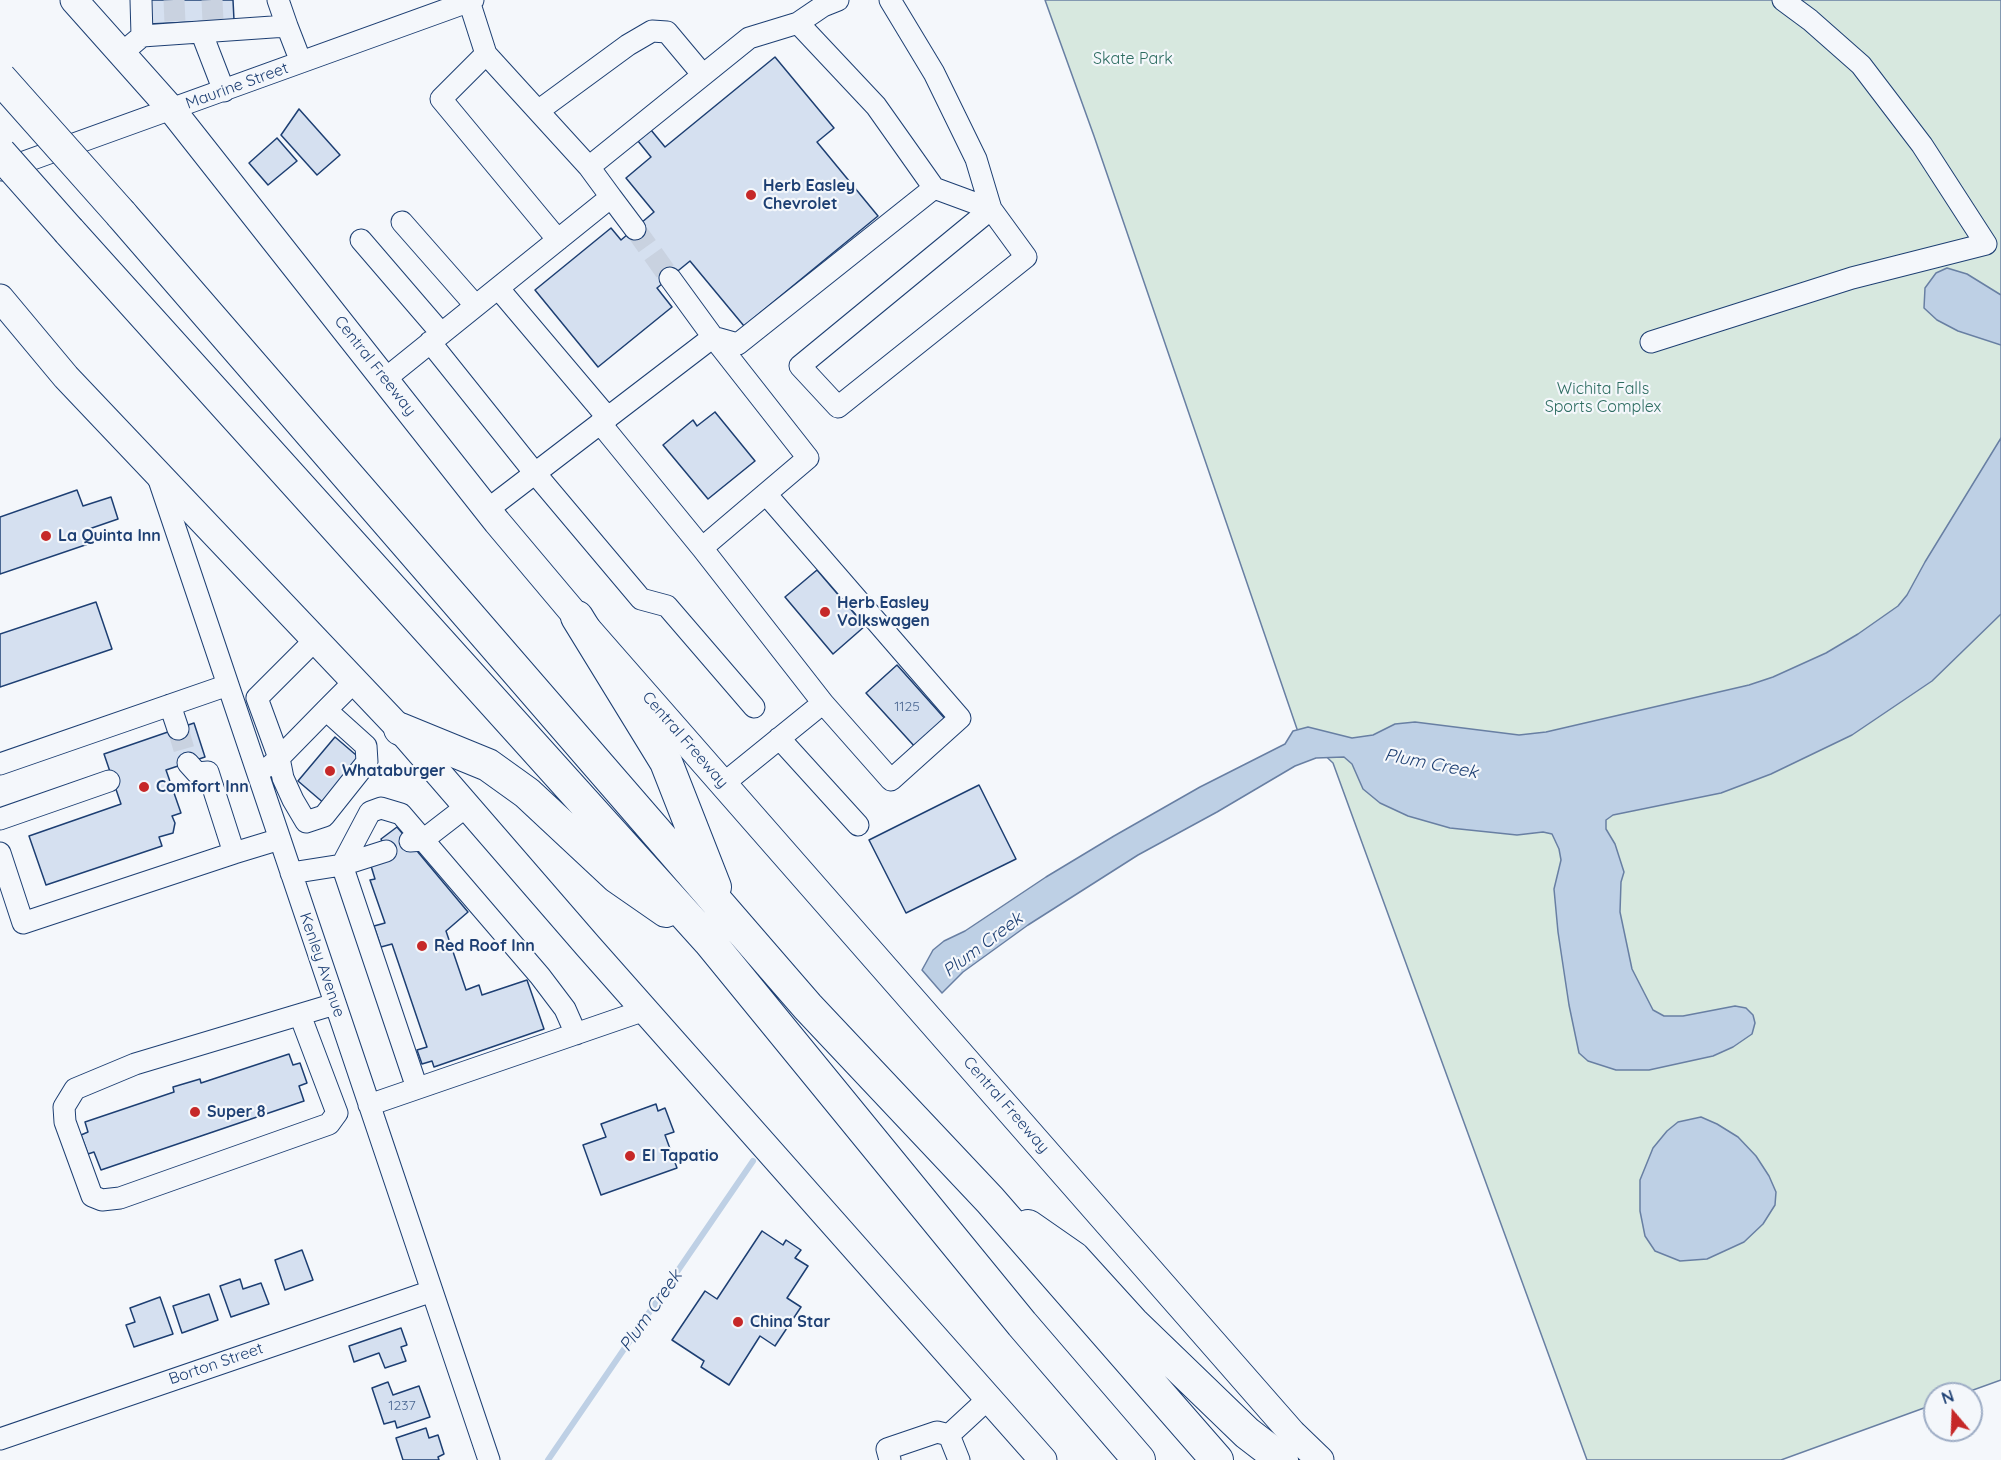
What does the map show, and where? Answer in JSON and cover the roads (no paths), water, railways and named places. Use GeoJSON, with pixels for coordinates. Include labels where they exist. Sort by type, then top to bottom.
{"type":"FeatureCollection","features":[{"type":"Feature","properties":{"kind":"highway"},"geometry":{"type":"LineString","coordinates":[[0,78],[121,214],[808,1007],[990,1200],[1217,1460]]}},
{"type":"Feature","properties":{"kind":"highway"},"geometry":{"type":"LineString","coordinates":[[0,153],[709,941],[1090,1404],[1139,1460]]}},
{"type":"Feature","properties":{"kind":"highway"},"geometry":{"type":"LineString","coordinates":[[577,617],[666,762],[724,910]]}},
{"type":"Feature","properties":{"kind":"highway"},"geometry":{"type":"LineString","coordinates":[[400,729],[488,765],[527,793],[617,878],[709,941]]}},
{"type":"Feature","properties":{"kind":"highway"},"geometry":{"type":"LineString","coordinates":[[990,1200],[1074,1258],[1133,1323],[1247,1433],[1282,1460]]}},
{"type":"Feature","properties":{"kind":"highway"},"geometry":{"type":"LineString","coordinates":[[1090,1404],[1111,1460]]}},
{"type":"Feature","properties":{"kind":"main road","name":"Central Freeway"},"geometry":{"type":"LineString","coordinates":[[74,0],[132,45],[172,110],[487,510],[577,617],[1292,1432],[1320,1460]]}},
{"type":"Feature","properties":{"kind":"main road"},"geometry":{"type":"LineString","coordinates":[[0,298],[66,377],[400,729],[1043,1460]]}},
{"type":"Feature","properties":{"kind":"street"},"geometry":{"type":"LineString","coordinates":[[132,45],[141,0]]}},
{"type":"Feature","properties":{"kind":"street"},"geometry":{"type":"LineString","coordinates":[[278,0],[301,62]]}},
{"type":"Feature","properties":{"kind":"street"},"geometry":{"type":"LineString","coordinates":[[589,167],[749,38],[798,23],[823,6],[838,0]]}},
{"type":"Feature","properties":{"kind":"street"},"geometry":{"type":"LineString","coordinates":[[890,0],[934,73],[976,159],[990,210],[1026,257],[838,407],[800,366],[990,210]]}},
{"type":"Feature","properties":{"kind":"street"},"geometry":{"type":"LineString","coordinates":[[1651,342],[1852,278],[1994,239],[1861,65],[1810,20],[1783,0]]}},
{"type":"Feature","properties":{"kind":"street"},"geometry":{"type":"LineString","coordinates":[[471,1],[486,54],[589,167],[634,229]]}},
{"type":"Feature","properties":{"kind":"street","name":"Maurine Street"},"geometry":{"type":"LineString","coordinates":[[0,171],[301,62],[412,10],[471,1]]}},
{"type":"Feature","properties":{"kind":"street"},"geometry":{"type":"LineString","coordinates":[[798,23],[876,106],[934,188],[990,210]]}},
{"type":"Feature","properties":{"kind":"street"},"geometry":{"type":"LineString","coordinates":[[132,45],[175,29],[287,26]]}},
{"type":"Feature","properties":{"kind":"street"},"geometry":{"type":"LineString","coordinates":[[210,29],[224,91]]}},
{"type":"Feature","properties":{"kind":"street"},"geometry":{"type":"LineString","coordinates":[[538,111],[628,45],[652,32],[667,32],[703,75]]}},
{"type":"Feature","properties":{"kind":"street"},"geometry":{"type":"LineString","coordinates":[[486,54],[441,99],[558,240]]}},
{"type":"Feature","properties":{"kind":"street"},"geometry":{"type":"LineString","coordinates":[[713,337],[738,344],[934,188]]}},
{"type":"Feature","properties":{"kind":"street"},"geometry":{"type":"LineString","coordinates":[[385,379],[611,197]]}},
{"type":"Feature","properties":{"kind":"street"},"geometry":{"type":"LineString","coordinates":[[402,222],[475,305]]}},
{"type":"Feature","properties":{"kind":"street"},"geometry":{"type":"LineString","coordinates":[[361,240],[534,472],[641,599],[667,606],[754,707]]}},
{"type":"Feature","properties":{"kind":"street"},"geometry":{"type":"LineString","coordinates":[[670,278],[808,458],[702,548]]}},
{"type":"Feature","properties":{"kind":"street"},"geometry":{"type":"LineString","coordinates":[[498,288],[823,703],[891,780],[960,718],[766,494]]}},
{"type":"Feature","properties":{"kind":"street"},"geometry":{"type":"LineString","coordinates":[[487,510],[713,337]]}},
{"type":"Feature","properties":{"kind":"street","name":"Kenley Avenue"},"geometry":{"type":"LineString","coordinates":[[156,471],[489,1460]]}},
{"type":"Feature","properties":{"kind":"street"},"geometry":{"type":"LineString","coordinates":[[316,639],[257,698],[279,758],[283,778],[306,822],[324,816],[367,762],[366,746],[326,710]]}},
{"type":"Feature","properties":{"kind":"street"},"geometry":{"type":"LineString","coordinates":[[258,775],[279,758],[355,681]]}},
{"type":"Feature","properties":{"kind":"street"},"geometry":{"type":"LineString","coordinates":[[0,764],[228,685]]}},
{"type":"Feature","properties":{"kind":"street"},"geometry":{"type":"LineString","coordinates":[[723,783],[823,703]]}},
{"type":"Feature","properties":{"kind":"street"},"geometry":{"type":"LineString","coordinates":[[170,705],[178,729]]}},
{"type":"Feature","properties":{"kind":"street"},"geometry":{"type":"LineString","coordinates":[[779,738],[858,825]]}},
{"type":"Feature","properties":{"kind":"street"},"geometry":{"type":"LineString","coordinates":[[188,763],[198,773],[208,772],[234,853]]}},
{"type":"Feature","properties":{"kind":"street"},"geometry":{"type":"LineString","coordinates":[[0,819],[109,781]]}},
{"type":"Feature","properties":{"kind":"street"},"geometry":{"type":"LineString","coordinates":[[416,840],[467,806]]}},
{"type":"Feature","properties":{"kind":"street"},"geometry":{"type":"LineString","coordinates":[[417,1089],[342,865],[370,812],[381,807],[401,814],[416,840],[540,976],[565,1009],[576,1034]]}},
{"type":"Feature","properties":{"kind":"street"},"geometry":{"type":"LineString","coordinates":[[0,853],[23,923],[280,839]]}},
{"type":"Feature","properties":{"kind":"street"},"geometry":{"type":"LineString","coordinates":[[291,873],[342,865],[386,851]]}},
{"type":"Feature","properties":{"kind":"street"},"geometry":{"type":"LineString","coordinates":[[300,1015],[337,1113],[328,1124],[317,1130],[120,1198],[102,1200],[93,1196],[65,1122],[64,1107],[75,1089],[135,1064],[335,1004]]}},
{"type":"Feature","properties":{"kind":"street"},"geometry":{"type":"LineString","coordinates":[[369,1105],[645,1010]]}},
{"type":"Feature","properties":{"kind":"street","name":"Borton Street"},"geometry":{"type":"LineString","coordinates":[[0,1439],[432,1291]]}},
{"type":"Feature","properties":{"kind":"street"},"geometry":{"type":"LineString","coordinates":[[949,1435],[989,1398]]}},
{"type":"Feature","properties":{"kind":"street"},"geometry":{"type":"LineString","coordinates":[[890,1460],[887,1449],[937,1432],[949,1435]]}},
{"type":"Feature","properties":{"kind":"street"},"geometry":{"type":"LineString","coordinates":[[949,1435],[959,1460]]}},
{"type":"Feature","properties":{"kind":"water"},"geometry":{"type":"Polygon","coordinates":[[[1947,268],[1967,274],[2001,295],[2001,345],[1958,331],[1937,320],[1924,308],[1925,288],[1936,273],[1947,268]]]}},
{"type":"Feature","properties":{"kind":"water"},"geometry":{"type":"Polygon","coordinates":[[[2001,438],[2001,614],[1932,681],[1852,735],[1771,774],[1721,793],[1613,815],[1606,820],[1606,829],[1615,844],[1624,872],[1621,882],[1620,912],[1632,969],[1653,1010],[1664,1016],[1683,1016],[1735,1006],[1746,1008],[1753,1015],[1755,1023],[1752,1034],[1733,1047],[1713,1056],[1649,1070],[1616,1070],[1588,1061],[1579,1053],[1569,1005],[1554,889],[1561,860],[1552,834],[1543,832],[1517,835],[1450,828],[1408,816],[1380,803],[1363,789],[1352,764],[1344,757],[1316,758],[1295,766],[1138,855],[1028,925],[963,972],[942,993],[922,970],[933,950],[944,941],[965,931],[1046,877],[1114,836],[1200,787],[1285,744],[1293,731],[1308,727],[1352,738],[1373,735],[1395,724],[1415,722],[1519,735],[1546,732],[1749,685],[1773,677],[1826,653],[1898,606],[1907,595],[2001,438]]]}},
{"type":"Feature","properties":{"kind":"water"},"geometry":{"type":"Polygon","coordinates":[[[1701,1117],[1738,1137],[1756,1156],[1776,1192],[1775,1205],[1763,1224],[1744,1242],[1707,1259],[1680,1261],[1655,1251],[1645,1236],[1640,1211],[1640,1180],[1653,1148],[1667,1131],[1678,1122],[1701,1117]]]}},
{"type":"Feature","properties":{"kind":"waterway","name":"Plum Creek"},"geometry":{"type":"LineString","coordinates":[[548,1460],[753,1161]]}},
{"type":"Feature","properties":{"kind":"tunnel"},"geometry":{"type":"LineString","coordinates":[[174,0],[175,23]]}},
{"type":"Feature","properties":{"kind":"tunnel"},"geometry":{"type":"LineString","coordinates":[[212,0],[213,21]]}},
{"type":"Feature","properties":{"kind":"tunnel"},"geometry":{"type":"LineString","coordinates":[[635,229],[670,278]]}},
{"type":"Feature","properties":{"kind":"tunnel"},"geometry":{"type":"LineString","coordinates":[[178,729],[188,763]]}},
{"type":"Feature","properties":{"kind":"place","name":"Herb Easley Chevrolet"},"geometry":{"type":"Point","coordinates":[751,195]}},
{"type":"Feature","properties":{"kind":"place","name":"La Quinta Inn"},"geometry":{"type":"Point","coordinates":[46,536]}},
{"type":"Feature","properties":{"kind":"place","name":"Herb Easley Volkswagen"},"geometry":{"type":"Point","coordinates":[825,612]}},
{"type":"Feature","properties":{"kind":"place","name":"Whataburger"},"geometry":{"type":"Point","coordinates":[330,771]}},
{"type":"Feature","properties":{"kind":"place","name":"Comfort Inn"},"geometry":{"type":"Point","coordinates":[144,787]}},
{"type":"Feature","properties":{"kind":"place","name":"Red Roof Inn"},"geometry":{"type":"Point","coordinates":[422,946]}},
{"type":"Feature","properties":{"kind":"place","name":"Super 8"},"geometry":{"type":"Point","coordinates":[195,1112]}},
{"type":"Feature","properties":{"kind":"place","name":"El Tapatio"},"geometry":{"type":"Point","coordinates":[630,1156]}},
{"type":"Feature","properties":{"kind":"place","name":"China Star"},"geometry":{"type":"Point","coordinates":[738,1322]}},
{"type":"Feature","properties":{"kind":"park label","name":"Skate Park"},"geometry":{"type":"Point","coordinates":[1133,59]}},
{"type":"Feature","properties":{"kind":"park label","name":"Wichita Falls Sports Complex"},"geometry":{"type":"Point","coordinates":[1603,398]}}]}
